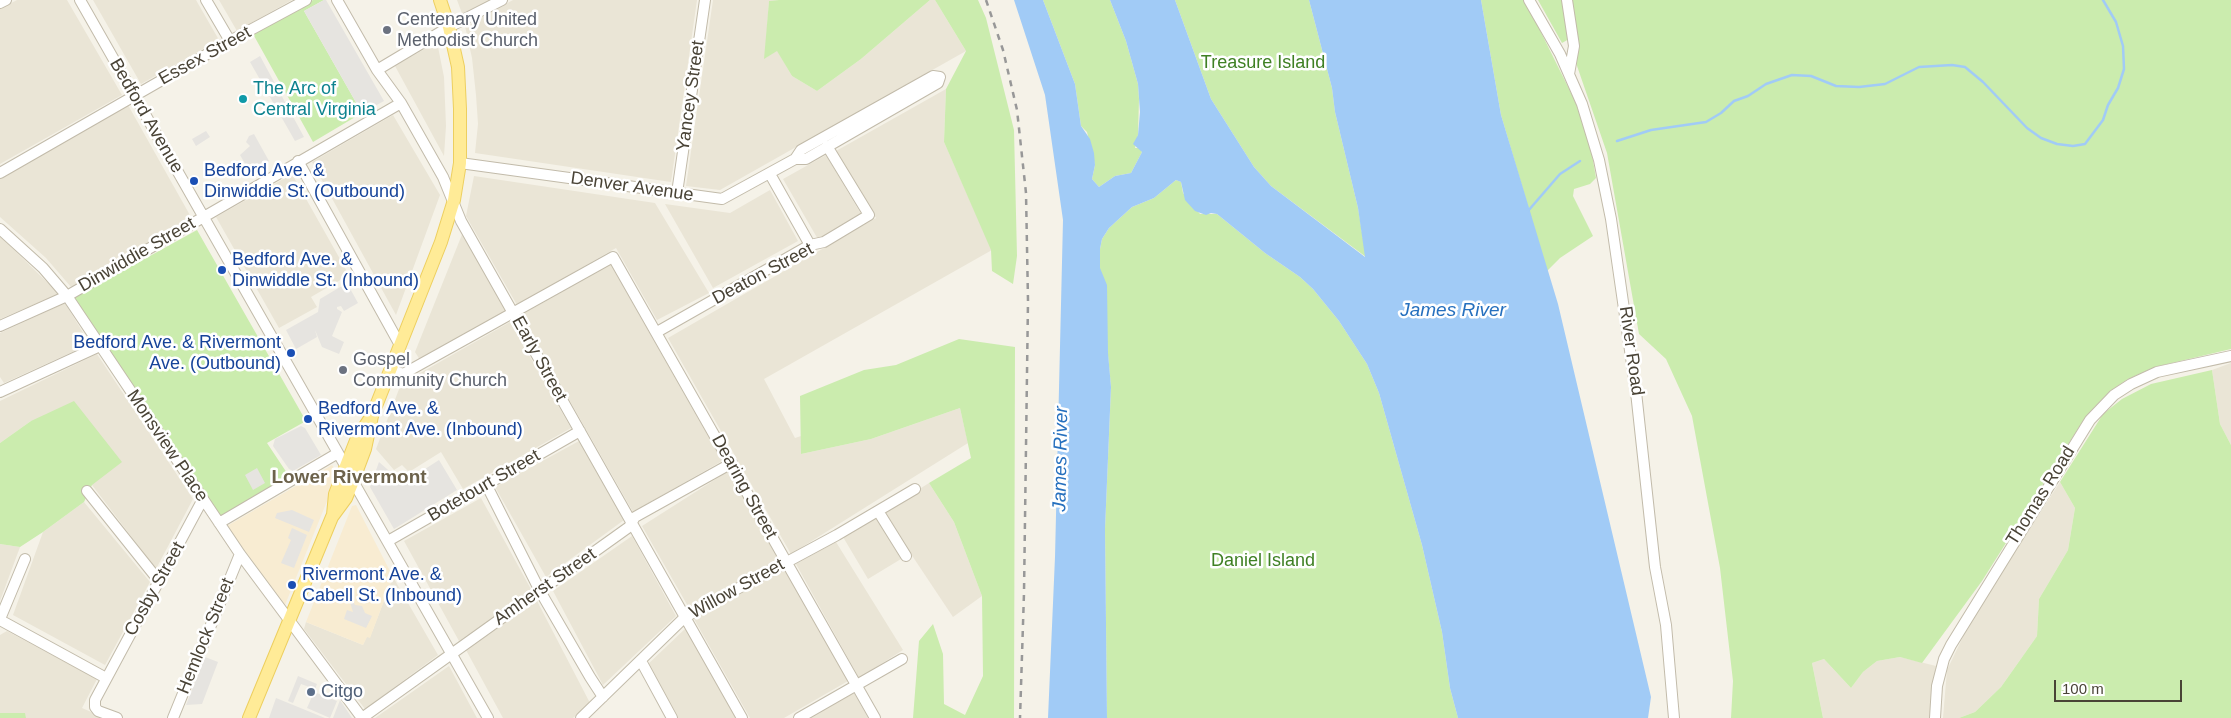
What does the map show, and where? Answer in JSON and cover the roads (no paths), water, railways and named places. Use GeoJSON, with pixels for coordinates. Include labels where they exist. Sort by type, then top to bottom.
{"type":"FeatureCollection","features":[{"type":"Feature","properties":{"kind":"main road"},"geometry":{"type":"LineString","coordinates":[[332,518],[335,494],[357,438],[369,421],[391,369],[441,242],[454,200],[460,163],[458,67],[449,27],[440,0]]}},
{"type":"Feature","properties":{"kind":"main road"},"geometry":{"type":"LineString","coordinates":[[249,718],[332,518],[346,498],[366,449],[369,421]]}},
{"type":"Feature","properties":{"kind":"street"},"geometry":{"type":"LineString","coordinates":[[0,3],[6,0]]}},
{"type":"Feature","properties":{"kind":"street","name":"Bedford Avenue"},"geometry":{"type":"LineString","coordinates":[[80,0],[346,467]]}},
{"type":"Feature","properties":{"kind":"street"},"geometry":{"type":"LineString","coordinates":[[206,0],[230,41]]}},
{"type":"Feature","properties":{"kind":"street","name":"Essex Street"},"geometry":{"type":"LineString","coordinates":[[0,173],[230,41],[306,0]]}},
{"type":"Feature","properties":{"kind":"street","name":"Early Street"},"geometry":{"type":"LineString","coordinates":[[337,0],[377,70],[401,102],[443,177],[461,221],[742,718]]}},
{"type":"Feature","properties":{"kind":"street"},"geometry":{"type":"LineString","coordinates":[[377,70],[449,27],[502,0]]}},
{"type":"Feature","properties":{"kind":"street","name":"Yancey Street"},"geometry":{"type":"LineString","coordinates":[[677,193],[705,0]]}},
{"type":"Feature","properties":{"kind":"street","name":"River Road"},"geometry":{"type":"LineString","coordinates":[[1530,0],[1569,74],[1592,135],[1611,219],[1636,392],[1655,567],[1666,625],[1674,718]]}},
{"type":"Feature","properties":{"kind":"street"},"geometry":{"type":"LineString","coordinates":[[1568,0],[1574,46],[1569,74]]}},
{"type":"Feature","properties":{"kind":"street","name":"Denver Avenue"},"geometry":{"type":"LineString","coordinates":[[460,163],[722,199],[795,160],[806,159],[938,83],[940,77],[933,76],[801,150],[795,160]]}},
{"type":"Feature","properties":{"kind":"street","name":"Dinwiddie Street"},"geometry":{"type":"LineString","coordinates":[[0,326],[66,296],[401,102]]}},
{"type":"Feature","properties":{"kind":"street","name":"Deaton Street"},"geometry":{"type":"LineString","coordinates":[[657,332],[810,245],[824,242],[869,215],[828,146]]}},
{"type":"Feature","properties":{"kind":"street"},"geometry":{"type":"LineString","coordinates":[[298,161],[400,346]]}},
{"type":"Feature","properties":{"kind":"street"},"geometry":{"type":"LineString","coordinates":[[770,174],[810,245]]}},
{"type":"Feature","properties":{"kind":"street","name":"Monsview Place"},"geometry":{"type":"LineString","coordinates":[[0,229],[43,268],[66,296],[240,554],[362,718]]}},
{"type":"Feature","properties":{"kind":"street","name":"Dearing Street"},"geometry":{"type":"LineString","coordinates":[[513,312],[613,256],[875,718]]}},
{"type":"Feature","properties":{"kind":"street"},"geometry":{"type":"LineString","coordinates":[[391,369],[403,374],[513,312]]}},
{"type":"Feature","properties":{"kind":"street"},"geometry":{"type":"LineString","coordinates":[[0,392],[100,346]]}},
{"type":"Feature","properties":{"kind":"street","name":"Thomas Road"},"geometry":{"type":"LineString","coordinates":[[1935,718],[1937,686],[1944,659],[1951,645],[2090,420],[2114,395],[2131,384],[2157,372],[2231,356]]}},
{"type":"Feature","properties":{"kind":"street","name":"Botetourt Street"},"geometry":{"type":"LineString","coordinates":[[388,541],[580,431]]}},
{"type":"Feature","properties":{"kind":"street"},"geometry":{"type":"LineString","coordinates":[[219,523],[338,453]]}},
{"type":"Feature","properties":{"kind":"street","name":"Amherst Street"},"geometry":{"type":"LineString","coordinates":[[362,718],[629,527],[635,517],[732,463]]}},
{"type":"Feature","properties":{"kind":"street"},"geometry":{"type":"LineString","coordinates":[[353,481],[453,652],[488,718]]}},
{"type":"Feature","properties":{"kind":"street"},"geometry":{"type":"LineString","coordinates":[[486,484],[540,591],[603,697]]}},
{"type":"Feature","properties":{"kind":"street","name":"Willow Street"},"geometry":{"type":"LineString","coordinates":[[582,718],[685,617],[915,489]]}},
{"type":"Feature","properties":{"kind":"street"},"geometry":{"type":"LineString","coordinates":[[87,491],[159,581]]}},
{"type":"Feature","properties":{"kind":"street","name":"Cosby Street"},"geometry":{"type":"LineString","coordinates":[[117,718],[98,710],[94,704],[106,678],[203,499]]}},
{"type":"Feature","properties":{"kind":"street"},"geometry":{"type":"LineString","coordinates":[[878,511],[906,556]]}},
{"type":"Feature","properties":{"kind":"street","name":"Hemlock Street"},"geometry":{"type":"LineString","coordinates":[[173,718],[240,554]]}},
{"type":"Feature","properties":{"kind":"street"},"geometry":{"type":"LineString","coordinates":[[25,559],[0,620],[106,678]]}},
{"type":"Feature","properties":{"kind":"street"},"geometry":{"type":"LineString","coordinates":[[799,718],[902,659]]}},
{"type":"Feature","properties":{"kind":"street"},"geometry":{"type":"LineString","coordinates":[[641,661],[672,718]]}},
{"type":"Feature","properties":{"kind":"water","name":"James River"},"geometry":{"type":"Polygon","coordinates":[[[1014,0],[1043,0],[1075,84],[1081,126],[1090,139],[1094,153],[1095,165],[1092,179],[1099,187],[1115,176],[1131,173],[1142,152],[1133,144],[1138,135],[1140,112],[1138,84],[1126,41],[1110,0],[1175,0],[1211,99],[1254,167],[1271,186],[1365,257],[1358,208],[1335,112],[1332,88],[1309,0],[1481,0],[1501,115],[1558,304],[1651,697],[1648,718],[1458,718],[1450,688],[1442,632],[1422,545],[1379,393],[1367,364],[1339,321],[1313,289],[1217,214],[1211,213],[1206,215],[1195,211],[1185,200],[1181,182],[1176,180],[1154,198],[1132,207],[1109,228],[1102,239],[1100,268],[1107,285],[1108,353],[1111,387],[1105,529],[1107,718],[1048,718],[1055,557],[1063,220],[1045,95],[1014,0]]]}},
{"type":"Feature","properties":{"kind":"waterway"},"geometry":{"type":"LineString","coordinates":[[1617,141],[1651,130],[1706,122],[1721,113],[1734,101],[1748,96],[1766,84],[1792,75],[1811,76],[1836,86],[1859,87],[1885,84],[1919,67],[1952,65],[1965,67],[1983,82],[2027,128],[2041,138],[2057,144],[2073,146],[2085,144],[2103,120],[2108,105],[2118,88],[2124,69],[2123,46],[2116,22],[2103,0]]}},
{"type":"Feature","properties":{"kind":"waterway"},"geometry":{"type":"LineString","coordinates":[[1528,211],[1560,174],[1580,161]]}},
{"type":"Feature","properties":{"kind":"railway"},"geometry":{"type":"LineString","coordinates":[[986,0],[1003,50],[1017,110],[1026,193],[1028,301],[1024,593],[1020,718]]}},
{"type":"Feature","properties":{"kind":"place","name":"Centenary United Methodist Church"},"geometry":{"type":"Point","coordinates":[387,30]}},
{"type":"Feature","properties":{"kind":"place","name":"The Arc of Central Virginia"},"geometry":{"type":"Point","coordinates":[243,99]}},
{"type":"Feature","properties":{"kind":"place","name":"Bedford Ave. & Dinwiddie St. (Outbound)"},"geometry":{"type":"Point","coordinates":[194,181]}},
{"type":"Feature","properties":{"kind":"place","name":"Bedford Ave. & Dinwiddle St. (Inbound)"},"geometry":{"type":"Point","coordinates":[222,270]}},
{"type":"Feature","properties":{"kind":"place","name":"Bedford Ave. & Rivermont Ave. (Outbound)"},"geometry":{"type":"Point","coordinates":[291,353]}},
{"type":"Feature","properties":{"kind":"place","name":"Gospel Community Church"},"geometry":{"type":"Point","coordinates":[343,370]}},
{"type":"Feature","properties":{"kind":"place","name":"Bedford Ave. & Rivermont Ave. (Inbound)"},"geometry":{"type":"Point","coordinates":[308,419]}},
{"type":"Feature","properties":{"kind":"place","name":"Rivermont Ave. & Cabell St. (Inbound)"},"geometry":{"type":"Point","coordinates":[292,585]}},
{"type":"Feature","properties":{"kind":"place","name":"Citgo"},"geometry":{"type":"Point","coordinates":[311,692]}},
{"type":"Feature","properties":{"kind":"district","name":"Lower Rivermont"},"geometry":{"type":"Point","coordinates":[349,478]}},
{"type":"Feature","properties":{"kind":"park label","name":"Treasure Island"},"geometry":{"type":"Point","coordinates":[1263,63]}},
{"type":"Feature","properties":{"kind":"park label","name":"Daniel Island"},"geometry":{"type":"Point","coordinates":[1263,561]}}]}
